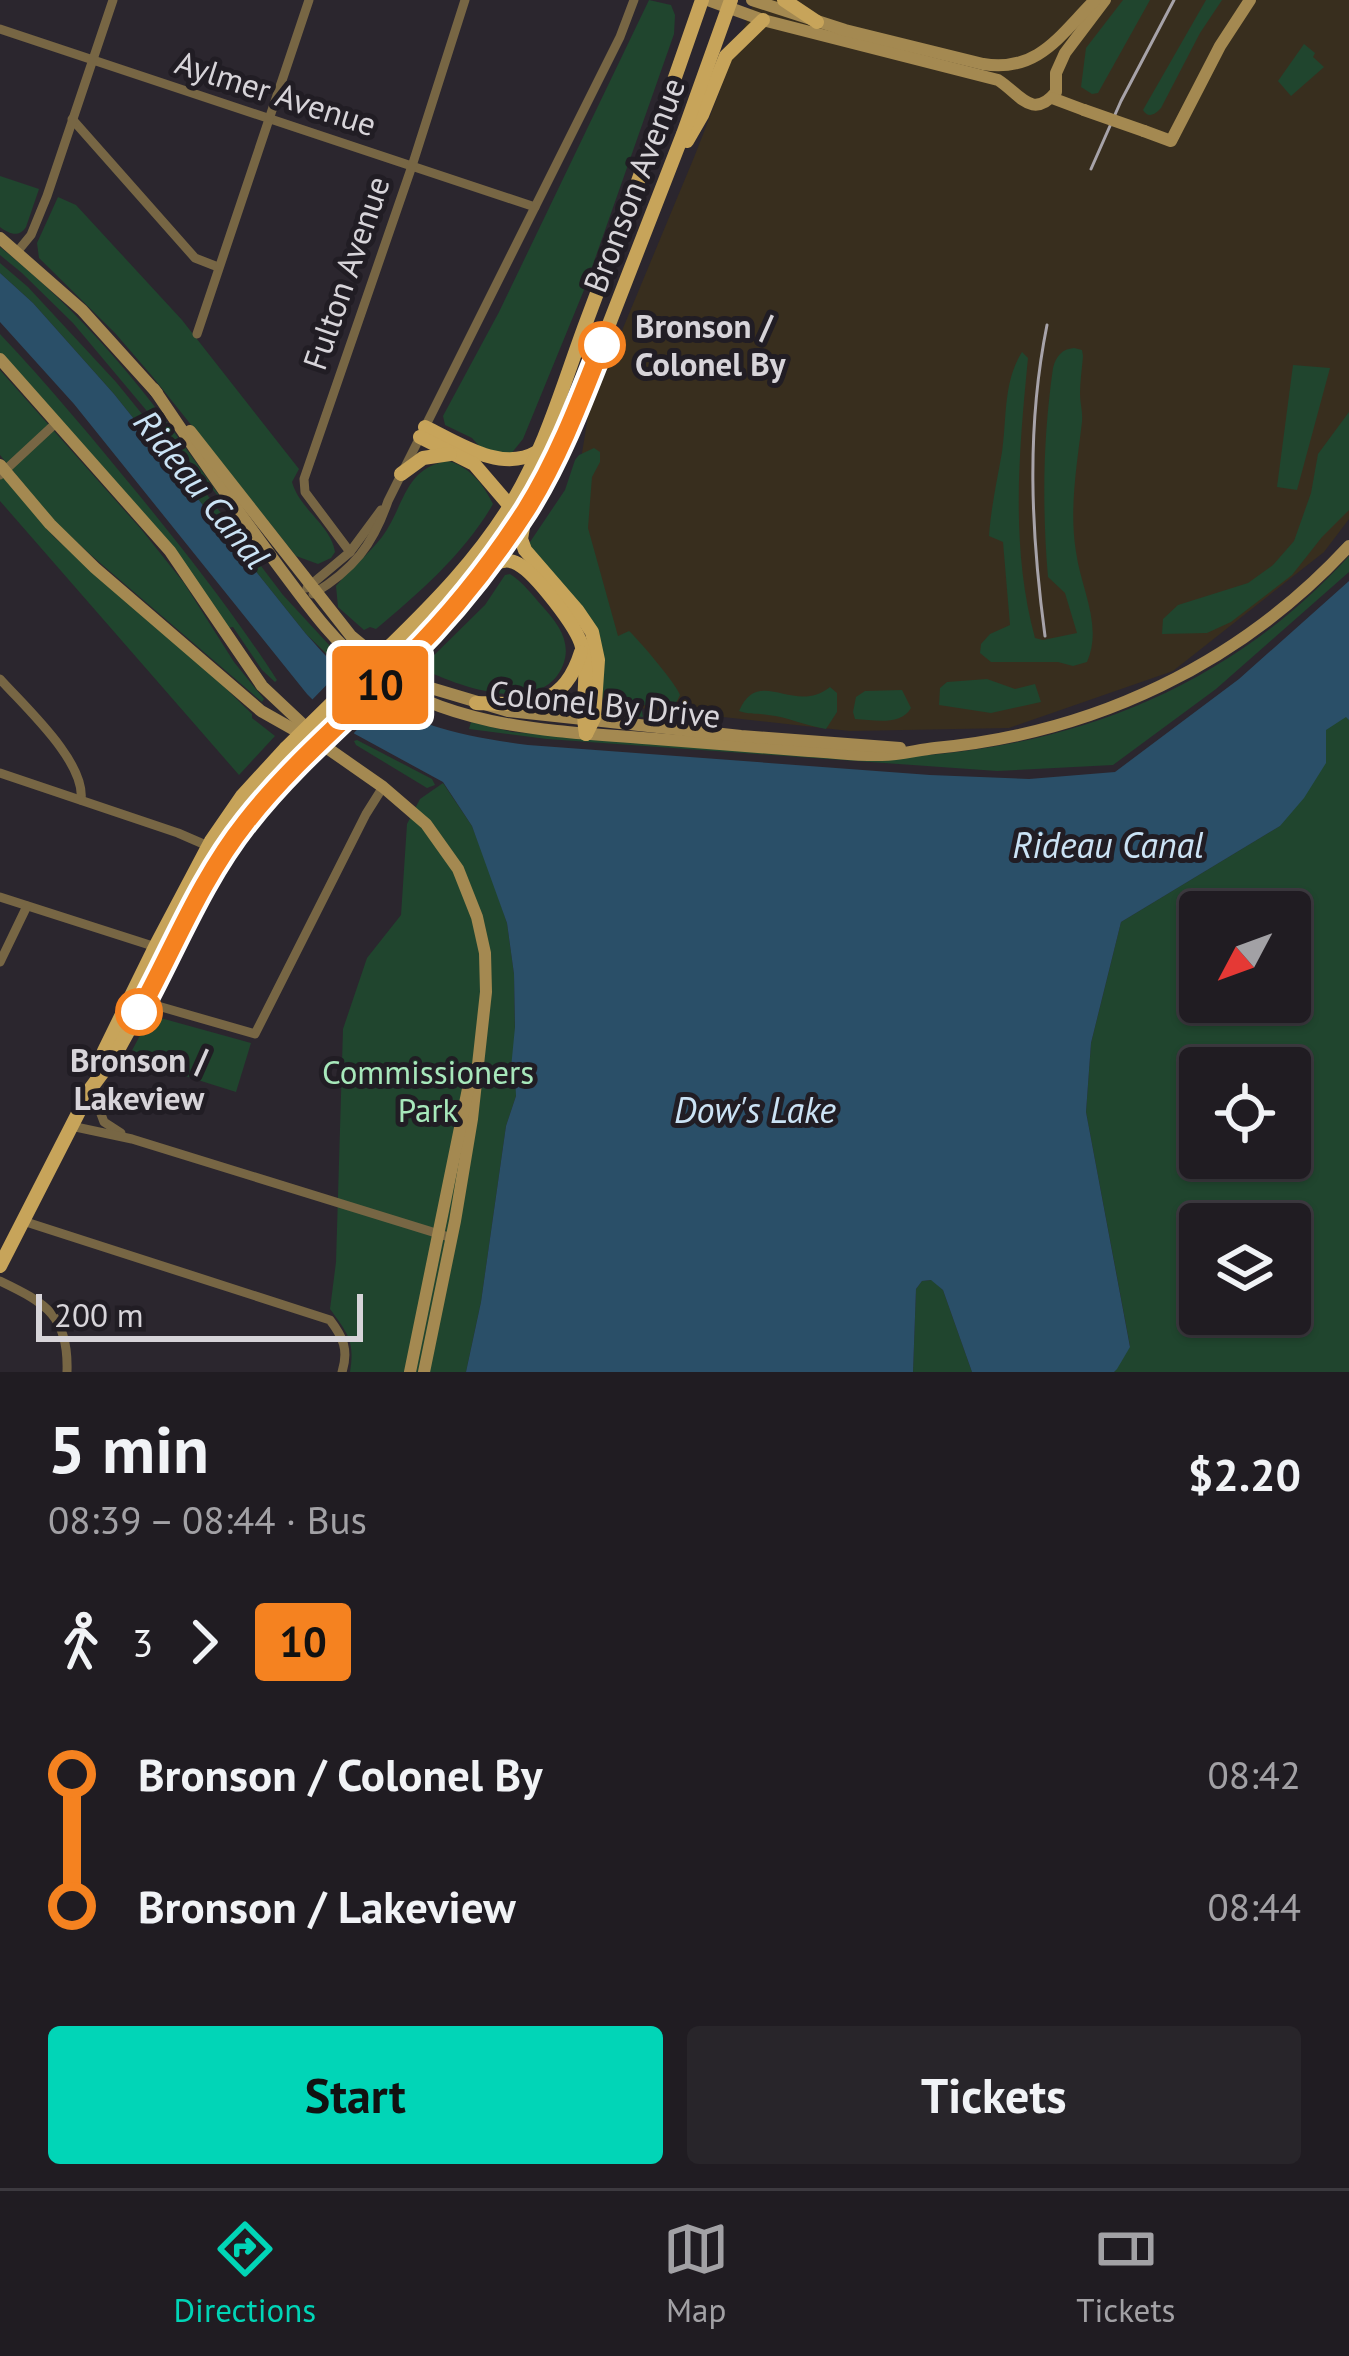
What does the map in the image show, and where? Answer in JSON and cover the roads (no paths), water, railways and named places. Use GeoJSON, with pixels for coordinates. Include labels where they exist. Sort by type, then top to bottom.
{"type":"FeatureCollection","features":[{"type":"Feature","properties":{"kind":"main road"},"geometry":{"type":"LineString","coordinates":[[705,0],[729,4],[764,20],[998,80],[1030,104],[1043,104],[1058,86],[1047,62],[1004,67],[983,64],[817,22],[752,0]]}},
{"type":"Feature","properties":{"kind":"main road","name":"Bronson Avenue"},"geometry":{"type":"LineString","coordinates":[[0,1266],[91,1088],[114,1057],[208,846],[233,807],[462,573],[510,506],[538,452],[705,0]]}},
{"type":"Feature","properties":{"kind":"main road"},"geometry":{"type":"LineString","coordinates":[[784,0],[817,22]]}},
{"type":"Feature","properties":{"kind":"main road"},"geometry":{"type":"LineString","coordinates":[[1014,91],[1013,76],[1053,44],[1095,0]]}},
{"type":"Feature","properties":{"kind":"main road"},"geometry":{"type":"LineString","coordinates":[[1056,73],[1064,53],[1105,0]]}},
{"type":"Feature","properties":{"kind":"main road"},"geometry":{"type":"LineString","coordinates":[[1052,98],[1171,141],[1210,64],[1250,0]]}},
{"type":"Feature","properties":{"kind":"main road","name":"Bronson Avenue"},"geometry":{"type":"LineString","coordinates":[[162,950],[222,853],[253,813],[408,657],[485,568],[526,510],[566,436],[729,4]]}},
{"type":"Feature","properties":{"kind":"main road"},"geometry":{"type":"LineString","coordinates":[[669,171],[702,115],[726,56],[764,20]]}},
{"type":"Feature","properties":{"kind":"main road","name":"Colonel By Drive"},"geometry":{"type":"LineString","coordinates":[[0,238],[82,310],[154,389],[221,490],[351,636],[381,662],[424,686],[476,704],[588,723],[880,756],[987,742],[1094,715],[1201,666],[1298,596],[1349,546]]}},
{"type":"Feature","properties":{"kind":"main road"},"geometry":{"type":"LineString","coordinates":[[0,359],[170,551],[262,686],[330,750]]}},
{"type":"Feature","properties":{"kind":"main road"},"geometry":{"type":"LineString","coordinates":[[422,432],[499,459],[526,459],[538,452]]}},
{"type":"Feature","properties":{"kind":"main road"},"geometry":{"type":"LineString","coordinates":[[422,432],[474,464],[510,506]]}},
{"type":"Feature","properties":{"kind":"main road"},"geometry":{"type":"LineString","coordinates":[[401,474],[431,455],[460,456]]}},
{"type":"Feature","properties":{"kind":"main road"},"geometry":{"type":"LineString","coordinates":[[2,470],[64,539],[240,694],[383,787],[426,824],[458,869],[477,916],[486,992],[480,1043],[462,1109],[424,1372]]}},
{"type":"Feature","properties":{"kind":"main road"},"geometry":{"type":"LineString","coordinates":[[526,510],[521,535],[525,550],[588,624],[595,642],[598,660],[588,723]]}},
{"type":"Feature","properties":{"kind":"main road"},"geometry":{"type":"LineString","coordinates":[[485,568],[502,560],[525,568],[571,622],[582,647],[588,723]]}},
{"type":"Feature","properties":{"kind":"main road","name":"Colonel By Drive"},"geometry":{"type":"LineString","coordinates":[[309,592],[347,650],[414,695],[490,722],[588,723]]}},
{"type":"Feature","properties":{"kind":"main road"},"geometry":{"type":"LineString","coordinates":[[476,704],[529,704],[549,698],[571,676],[582,647]]}},
{"type":"Feature","properties":{"kind":"main road"},"geometry":{"type":"LineString","coordinates":[[410,1372],[445,1236]]}},
{"type":"Feature","properties":{"kind":"street"},"geometry":{"type":"LineString","coordinates":[[17,252],[31,235],[47,196],[112,0]]}},
{"type":"Feature","properties":{"kind":"street","name":"Fulton Avenue"},"geometry":{"type":"LineString","coordinates":[[350,552],[303,484],[465,0]]}},
{"type":"Feature","properties":{"kind":"street"},"geometry":{"type":"LineString","coordinates":[[197,334],[304,1]]}},
{"type":"Feature","properties":{"kind":"street"},"geometry":{"type":"LineString","coordinates":[[309,592],[364,553],[379,526],[636,3]]}},
{"type":"Feature","properties":{"kind":"street","name":"Aylmer Avenue"},"geometry":{"type":"LineString","coordinates":[[0,28],[535,207]]}},
{"type":"Feature","properties":{"kind":"street"},"geometry":{"type":"LineString","coordinates":[[72,118],[195,258],[218,267]]}},
{"type":"Feature","properties":{"kind":"street"},"geometry":{"type":"LineString","coordinates":[[2,470],[57,422]]}},
{"type":"Feature","properties":{"kind":"street"},"geometry":{"type":"LineString","coordinates":[[309,592],[350,552],[388,501]]}},
{"type":"Feature","properties":{"kind":"street"},"geometry":{"type":"LineString","coordinates":[[0,679],[73,762],[82,784],[81,800]]}},
{"type":"Feature","properties":{"kind":"street"},"geometry":{"type":"LineString","coordinates":[[0,773],[208,846]]}},
{"type":"Feature","properties":{"kind":"street"},"geometry":{"type":"LineString","coordinates":[[139,998],[254,1034],[383,787]]}},
{"type":"Feature","properties":{"kind":"street"},"geometry":{"type":"LineString","coordinates":[[0,897],[162,950]]}},
{"type":"Feature","properties":{"kind":"street"},"geometry":{"type":"LineString","coordinates":[[0,962],[27,906]]}},
{"type":"Feature","properties":{"kind":"street"},"geometry":{"type":"LineString","coordinates":[[91,1088],[104,1122],[131,1138]]}},
{"type":"Feature","properties":{"kind":"street"},"geometry":{"type":"LineString","coordinates":[[71,1126],[131,1138],[445,1236]]}},
{"type":"Feature","properties":{"kind":"street"},"geometry":{"type":"LineString","coordinates":[[23,1221],[330,1320],[347,1352],[342,1372]]}},
{"type":"Feature","properties":{"kind":"street"},"geometry":{"type":"LineString","coordinates":[[0,1281],[37,1299],[57,1319],[66,1344],[67,1372]]}},
{"type":"Feature","properties":{"kind":"water","name":"Dow's Lake"},"geometry":{"type":"Polygon","coordinates":[[[0,273],[114,394],[339,669],[398,712],[461,733],[528,745],[930,775],[1029,779],[1115,772],[1239,679],[1349,581],[1349,720],[1346,717],[1326,730],[1326,763],[1304,798],[1280,826],[1121,922],[1091,1043],[1086,1112],[1130,1347],[1117,1369],[972,1372],[943,1290],[931,1280],[922,1281],[916,1289],[913,1372],[466,1372],[506,1126],[516,1096],[511,1068],[514,974],[507,923],[472,826],[443,782],[355,734],[307,694],[74,404],[0,322],[0,273]]]}},
{"type":"Feature","properties":{"kind":"tram line"},"geometry":{"type":"LineString","coordinates":[[1091,169],[1174,0]]}},
{"type":"Feature","properties":{"kind":"tram line"},"geometry":{"type":"LineString","coordinates":[[1045,636],[1036,558],[1033,442],[1047,325]]}},
{"type":"Feature","properties":{"kind":"place","name":"Bronson / Colonel By"},"geometry":{"type":"Point","coordinates":[602,345]}},
{"type":"Feature","properties":{"kind":"place","name":"Bronson / Lakeview"},"geometry":{"type":"Point","coordinates":[139,1012]}},
{"type":"Feature","properties":{"kind":"water label","name":"Rideau Canal"},"geometry":{"type":"Point","coordinates":[202,489]}},
{"type":"Feature","properties":{"kind":"water label","name":"Rideau Canal"},"geometry":{"type":"Point","coordinates":[1108,845]}},
{"type":"Feature","properties":{"kind":"park label","name":"Commissioners Park"},"geometry":{"type":"Point","coordinates":[428,1091]}}]}
